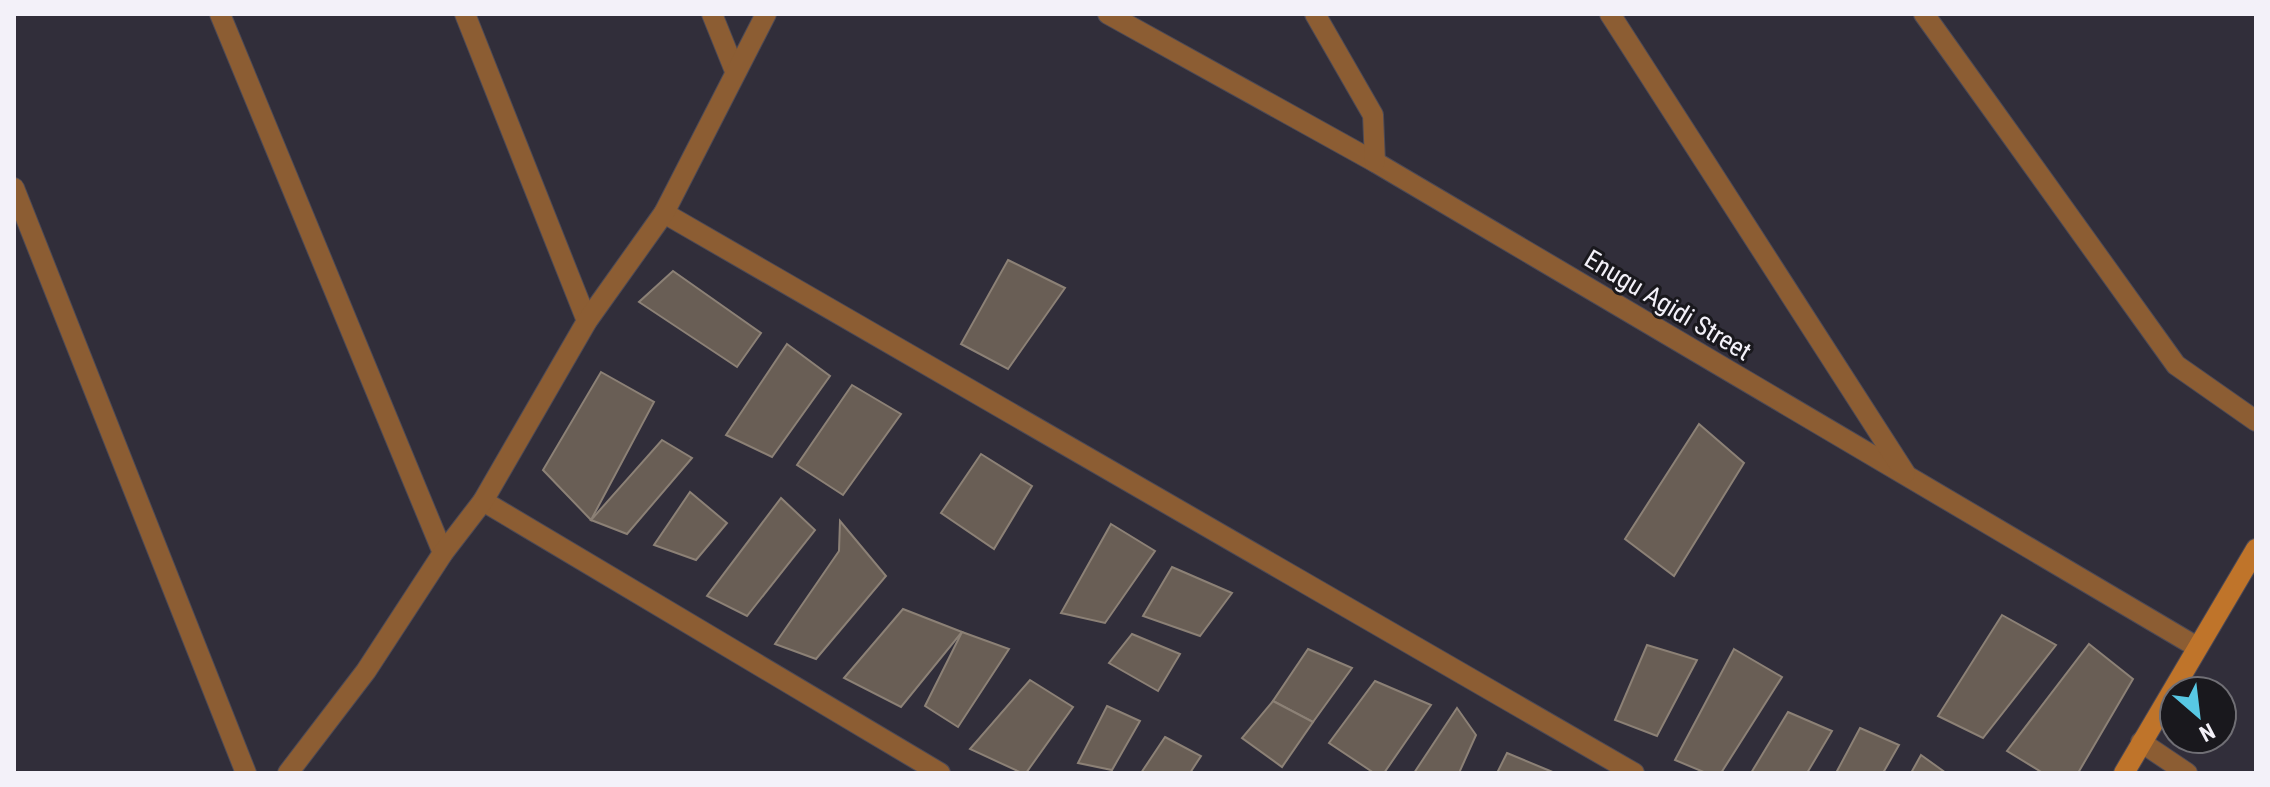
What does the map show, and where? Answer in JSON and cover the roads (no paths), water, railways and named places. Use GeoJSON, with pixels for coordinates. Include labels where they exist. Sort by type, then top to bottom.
{"type":"FeatureCollection","features":[{"type":"Feature","properties":{"kind":"street"},"geometry":{"type":"LineString","coordinates":[[220,14],[443,553]]}},
{"type":"Feature","properties":{"kind":"street"},"geometry":{"type":"LineString","coordinates":[[465,14],[587,321]]}},
{"type":"Feature","properties":{"kind":"street"},"geometry":{"type":"LineString","coordinates":[[712,14],[735,71]]}},
{"type":"Feature","properties":{"kind":"street"},"geometry":{"type":"LineString","coordinates":[[288,773],[366,671],[443,553],[483,501],[587,321],[664,213],[766,14]]}},
{"type":"Feature","properties":{"kind":"street","name":"Enugu Agidi Street"},"geometry":{"type":"LineString","coordinates":[[1108,14],[1375,162],[2197,647]]}},
{"type":"Feature","properties":{"kind":"street"},"geometry":{"type":"LineString","coordinates":[[1315,14],[1373,115],[1375,162]]}},
{"type":"Feature","properties":{"kind":"street"},"geometry":{"type":"LineString","coordinates":[[1610,14],[1907,476]]}},
{"type":"Feature","properties":{"kind":"street"},"geometry":{"type":"LineString","coordinates":[[1924,14],[2176,365],[2256,421]]}},
{"type":"Feature","properties":{"kind":"street"},"geometry":{"type":"LineString","coordinates":[[14,188],[246,773]]}},
{"type":"Feature","properties":{"kind":"street"},"geometry":{"type":"LineString","coordinates":[[664,213],[1634,773]]}},
{"type":"Feature","properties":{"kind":"street"},"geometry":{"type":"LineString","coordinates":[[483,501],[940,773]]}},
{"type":"Feature","properties":{"kind":"street"},"geometry":{"type":"LineString","coordinates":[[2124,773],[2256,549]]}},
{"type":"Feature","properties":{"kind":"street"},"geometry":{"type":"LineString","coordinates":[[2141,742],[2187,773]]}}]}
